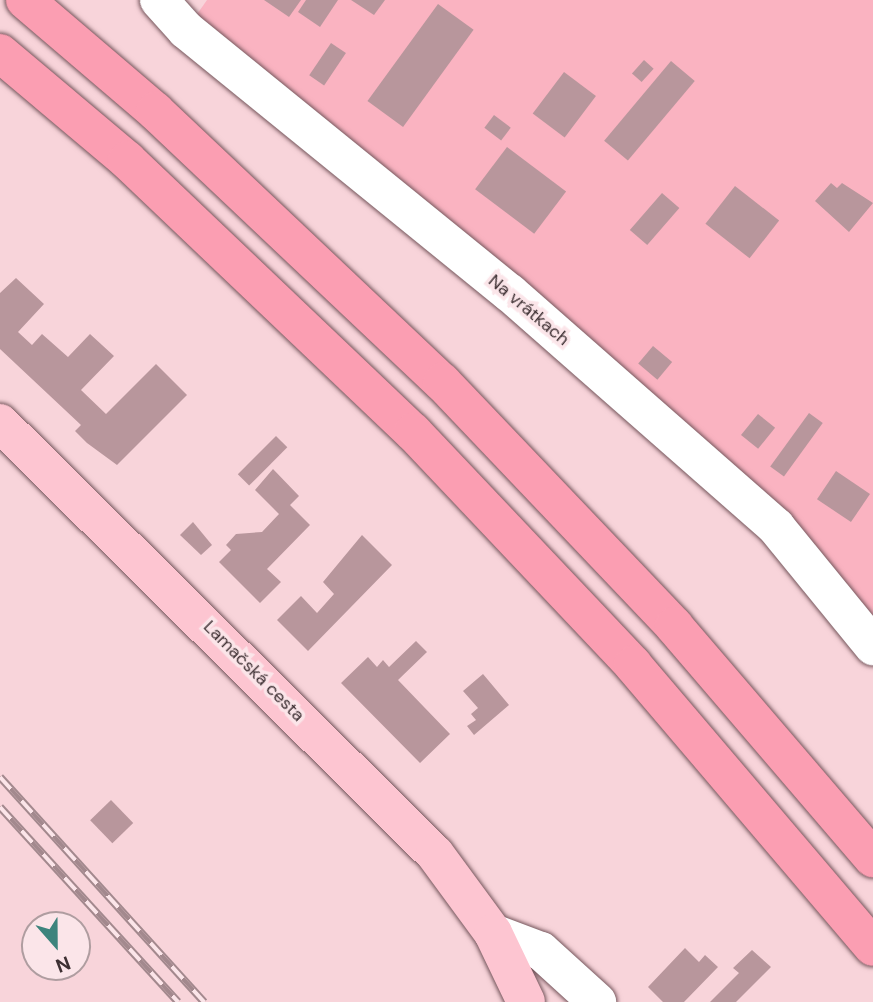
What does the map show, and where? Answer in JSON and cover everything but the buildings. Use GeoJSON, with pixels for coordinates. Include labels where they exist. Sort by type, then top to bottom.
{"type":"FeatureCollection","features":[{"type":"Feature","properties":{"kind":"highway"},"geometry":{"type":"LineString","coordinates":[[24,0],[155,111],[452,392],[674,626],[873,859]]}},
{"type":"Feature","properties":{"kind":"highway"},"geometry":{"type":"LineString","coordinates":[[0,53],[127,160],[413,432],[642,675],[873,947]]}},
{"type":"Feature","properties":{"kind":"main road","name":"Lamačská cesta"},"geometry":{"type":"LineString","coordinates":[[0,423],[375,791],[435,854],[493,933],[526,1002]]}},
{"type":"Feature","properties":{"kind":"street","name":"Na vrátkach"},"geometry":{"type":"LineString","coordinates":[[159,0],[186,30],[510,293],[776,527],[873,646]]}},
{"type":"Feature","properties":{"kind":"street"},"geometry":{"type":"LineString","coordinates":[[493,933],[541,951],[597,1002]]}},
{"type":"Feature","properties":{"kind":"shaded area"},"geometry":{"type":"Polygon","coordinates":[[[207,0],[873,0],[873,646],[776,527],[186,30],[207,0]]]}},
{"type":"Feature","properties":{"kind":"railway"},"geometry":{"type":"LineString","coordinates":[[0,777],[204,1002]]}},
{"type":"Feature","properties":{"kind":"railway"},"geometry":{"type":"LineString","coordinates":[[0,807],[178,1002]]}}]}
